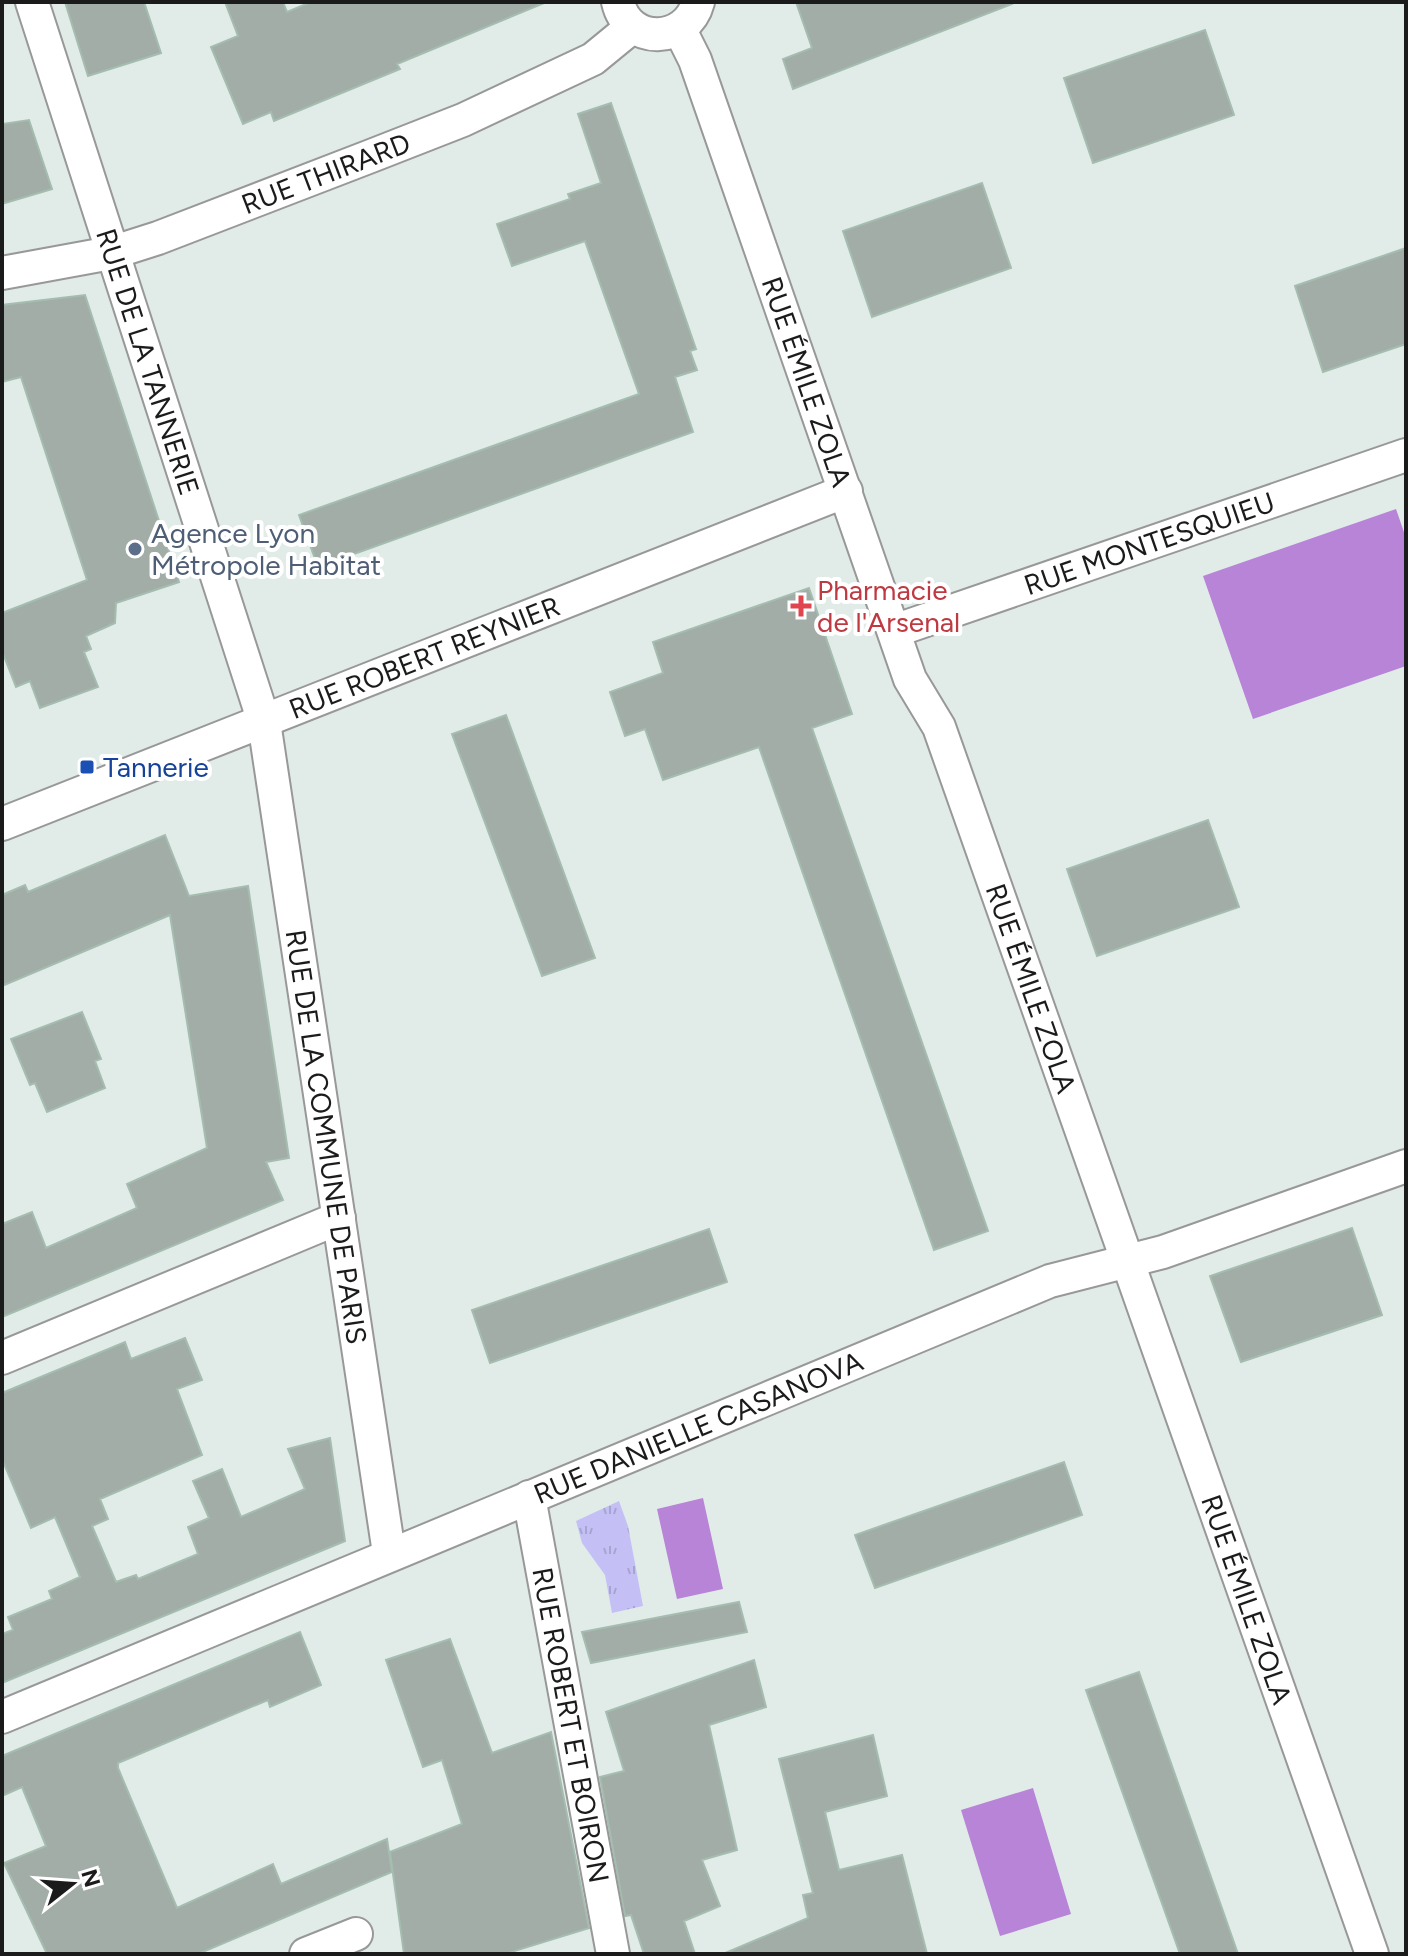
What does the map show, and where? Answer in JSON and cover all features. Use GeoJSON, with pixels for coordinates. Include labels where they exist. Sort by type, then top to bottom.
{"type":"FeatureCollection","features":[{"type":"Feature","properties":{"kind":"street","name":"RUE DE LA TANNERIE"},"geometry":{"type":"LineString","coordinates":[[32,2],[264,722]]}},
{"type":"Feature","properties":{"kind":"street"},"geometry":{"type":"LineString","coordinates":[[625,14],[656,35],[680,30],[694,15],[698,2]]}},
{"type":"Feature","properties":{"kind":"street","name":"RUE THIRARD"},"geometry":{"type":"LineString","coordinates":[[2,273],[111,253],[158,238],[463,120],[593,59],[625,14]]}},
{"type":"Feature","properties":{"kind":"street","name":"RUE ÉMILE ZOLA"},"geometry":{"type":"LineString","coordinates":[[680,30],[695,60],[910,679],[939,727],[1372,1954]]}},
{"type":"Feature","properties":{"kind":"street","name":"RUE MONTESQUIEU"},"geometry":{"type":"LineString","coordinates":[[894,631],[1406,455]]}},
{"type":"Feature","properties":{"kind":"street","name":"RUE ROBERT REYNIER"},"geometry":{"type":"LineString","coordinates":[[2,824],[846,491]]}},
{"type":"Feature","properties":{"kind":"street","name":"RUE DE LA COMMUNE DE PARIS"},"geometry":{"type":"LineString","coordinates":[[264,722],[389,1553]]}},
{"type":"Feature","properties":{"kind":"street","name":"RUE DANIELLE CASANOVA"},"geometry":{"type":"LineString","coordinates":[[2,1717],[389,1553],[1050,1281],[1129,1261],[1406,1166]]}},
{"type":"Feature","properties":{"kind":"street"},"geometry":{"type":"LineString","coordinates":[[2,1358],[339,1218]]}},
{"type":"Feature","properties":{"kind":"street","name":"RUE ROBERT ET BOIRON"},"geometry":{"type":"LineString","coordinates":[[529,1497],[613,1954]]}},
{"type":"Feature","properties":{"kind":"street"},"geometry":{"type":"LineString","coordinates":[[306,1954],[356,1934]]}},
{"type":"Feature","properties":{"kind":"green space"},"geometry":{"type":"Polygon","coordinates":[[[619,1501],[628,1526],[643,1606],[612,1613],[605,1575],[582,1543],[576,1521],[619,1501]]]}},
{"type":"Feature","properties":{"kind":"shaded area"},"geometry":{"type":"Polygon","coordinates":[[[1396,509],[1406,538],[1406,666],[1253,719],[1203,576],[1396,509]]]}},
{"type":"Feature","properties":{"kind":"shaded area"},"geometry":{"type":"Polygon","coordinates":[[[703,1498],[723,1589],[677,1599],[657,1509],[703,1498]]]}},
{"type":"Feature","properties":{"kind":"shaded area"},"geometry":{"type":"Polygon","coordinates":[[[1033,1788],[1071,1914],[1000,1936],[961,1810],[1033,1788]]]}},
{"type":"Feature","properties":{"kind":"building"},"geometry":{"type":"Polygon","coordinates":[[[65,2],[144,2],[161,53],[88,76],[65,2]]]}},
{"type":"Feature","properties":{"kind":"building"},"geometry":{"type":"Polygon","coordinates":[[[225,2],[283,2],[287,12],[311,2],[544,3],[397,64],[400,69],[274,121],[271,112],[243,124],[211,47],[238,36],[225,2]]]}},
{"type":"Feature","properties":{"kind":"building"},"geometry":{"type":"Polygon","coordinates":[[[796,2],[1012,4],[793,89],[783,59],[812,48],[796,2]]]}},
{"type":"Feature","properties":{"kind":"building"},"geometry":{"type":"Polygon","coordinates":[[[1205,30],[1234,115],[1093,163],[1064,78],[1205,30]]]}},
{"type":"Feature","properties":{"kind":"building"},"geometry":{"type":"Polygon","coordinates":[[[611,103],[696,349],[690,351],[697,370],[675,377],[693,432],[318,567],[299,515],[639,394],[585,241],[512,266],[497,224],[570,199],[568,194],[601,183],[578,114],[611,103]]]}},
{"type":"Feature","properties":{"kind":"building"},"geometry":{"type":"Polygon","coordinates":[[[29,120],[52,189],[2,204],[2,124],[29,120]]]}},
{"type":"Feature","properties":{"kind":"building"},"geometry":{"type":"Polygon","coordinates":[[[982,183],[1011,268],[872,317],[843,231],[982,183]]]}},
{"type":"Feature","properties":{"kind":"building"},"geometry":{"type":"Polygon","coordinates":[[[1406,248],[1406,344],[1323,372],[1295,286],[1406,248]]]}},
{"type":"Feature","properties":{"kind":"building"},"geometry":{"type":"Polygon","coordinates":[[[85,295],[179,582],[116,603],[115,623],[86,636],[91,649],[84,652],[98,687],[40,708],[30,681],[16,687],[2,651],[2,613],[87,580],[21,377],[2,382],[2,305],[85,295]]]}},
{"type":"Feature","properties":{"kind":"building"},"geometry":{"type":"Polygon","coordinates":[[[809,588],[852,714],[812,728],[988,1231],[934,1250],[759,747],[663,780],[645,729],[625,736],[610,692],[663,673],[653,642],[809,588]]]}},
{"type":"Feature","properties":{"kind":"building"},"geometry":{"type":"Polygon","coordinates":[[[506,715],[595,958],[542,976],[452,734],[506,715]]]}},
{"type":"Feature","properties":{"kind":"building"},"geometry":{"type":"Polygon","coordinates":[[[1208,820],[1239,907],[1097,956],[1067,869],[1208,820]]]}},
{"type":"Feature","properties":{"kind":"building"},"geometry":{"type":"Polygon","coordinates":[[[165,835],[189,896],[248,886],[289,1158],[266,1162],[283,1200],[2,1317],[2,1224],[32,1212],[46,1248],[137,1208],[127,1184],[207,1148],[170,915],[2,986],[2,895],[25,885],[28,892],[165,835]]]}},
{"type":"Feature","properties":{"kind":"building"},"geometry":{"type":"Polygon","coordinates":[[[82,1012],[101,1059],[95,1061],[105,1088],[47,1112],[35,1083],[30,1085],[11,1039],[82,1012]]]}},
{"type":"Feature","properties":{"kind":"building"},"geometry":{"type":"Polygon","coordinates":[[[1352,1228],[1382,1315],[1241,1362],[1210,1276],[1352,1228]]]}},
{"type":"Feature","properties":{"kind":"building"},"geometry":{"type":"Polygon","coordinates":[[[709,1229],[727,1282],[490,1363],[472,1310],[709,1229]]]}},
{"type":"Feature","properties":{"kind":"building"},"geometry":{"type":"Polygon","coordinates":[[[185,1338],[202,1380],[177,1389],[202,1455],[100,1499],[108,1519],[92,1526],[116,1582],[136,1575],[138,1579],[198,1554],[188,1527],[209,1518],[193,1481],[222,1469],[241,1517],[305,1489],[288,1449],[330,1438],[345,1541],[2,1683],[2,1634],[13,1630],[8,1617],[52,1599],[49,1591],[80,1577],[55,1517],[31,1528],[2,1459],[2,1393],[125,1342],[131,1359],[185,1338]]]}},
{"type":"Feature","properties":{"kind":"building"},"geometry":{"type":"Polygon","coordinates":[[[1064,1462],[1082,1515],[875,1588],[855,1535],[1064,1462]]]}},
{"type":"Feature","properties":{"kind":"building"},"geometry":{"type":"Polygon","coordinates":[[[739,1602],[747,1632],[591,1663],[582,1632],[739,1602]]]}},
{"type":"Feature","properties":{"kind":"building"},"geometry":{"type":"Polygon","coordinates":[[[300,1632],[321,1685],[270,1707],[268,1700],[118,1763],[118,1768],[177,1908],[273,1864],[281,1884],[387,1839],[392,1872],[198,1954],[47,1954],[4,1863],[46,1846],[22,1787],[2,1796],[2,1756],[300,1632]]]}},
{"type":"Feature","properties":{"kind":"building"},"geometry":{"type":"Polygon","coordinates":[[[450,1639],[492,1753],[551,1732],[589,1928],[505,1954],[404,1954],[390,1852],[462,1824],[442,1760],[423,1767],[386,1660],[450,1639]]]}},
{"type":"Feature","properties":{"kind":"building"},"geometry":{"type":"Polygon","coordinates":[[[754,1660],[766,1707],[709,1725],[737,1850],[702,1860],[720,1906],[684,1921],[695,1954],[644,1954],[631,1915],[625,1916],[600,1777],[624,1771],[606,1712],[754,1660]]]}},
{"type":"Feature","properties":{"kind":"building"},"geometry":{"type":"Polygon","coordinates":[[[1139,1672],[1238,1954],[1180,1954],[1086,1690],[1139,1672]]]}},
{"type":"Feature","properties":{"kind":"building"},"geometry":{"type":"Polygon","coordinates":[[[873,1735],[887,1796],[825,1812],[839,1870],[902,1855],[927,1954],[723,1954],[808,1918],[803,1895],[813,1893],[779,1759],[873,1735]]]}},
{"type":"Feature","properties":{"kind":"place","name":"Agence Lyon Métropole Habitat"},"geometry":{"type":"Point","coordinates":[135,549]}},
{"type":"Feature","properties":{"kind":"place","name":"Pharmacie de l'Arsenal"},"geometry":{"type":"Point","coordinates":[801,606]}},
{"type":"Feature","properties":{"kind":"place","name":"Tannerie"},"geometry":{"type":"Point","coordinates":[87,767]}}]}
